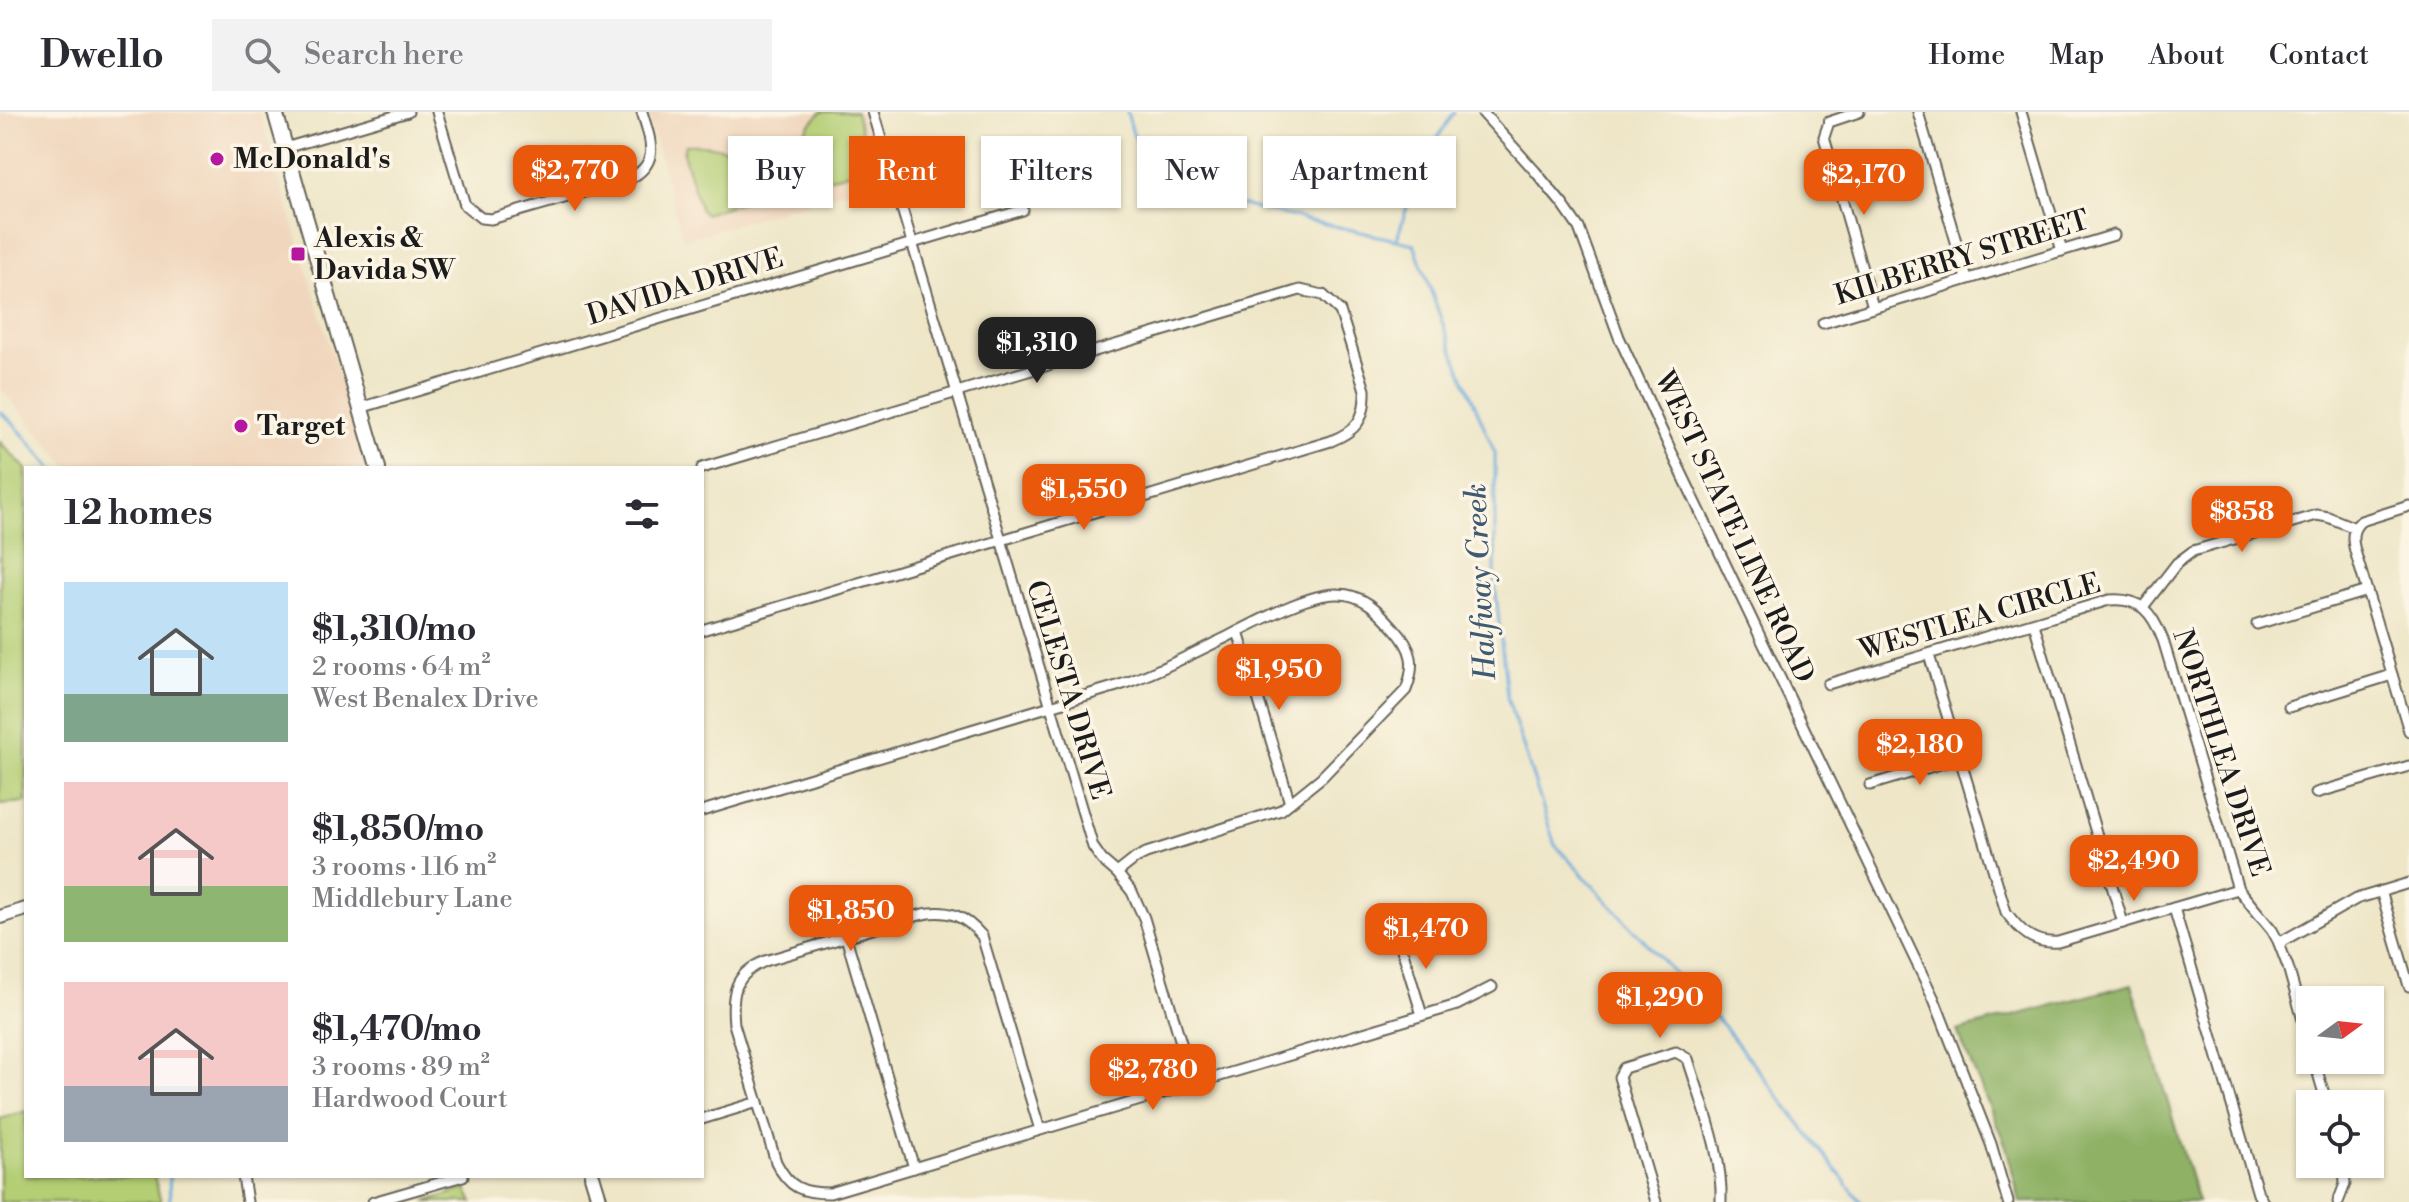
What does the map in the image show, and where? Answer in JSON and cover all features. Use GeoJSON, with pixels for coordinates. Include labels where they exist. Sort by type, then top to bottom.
{"type":"FeatureCollection","features":[{"type":"Feature","properties":{"kind":"main road"},"geometry":{"type":"LineString","coordinates":[[275,112],[377,466]]}},
{"type":"Feature","properties":{"kind":"main road"},"geometry":{"type":"LineString","coordinates":[[593,1178],[600,1202]]}},
{"type":"Feature","properties":{"kind":"street"},"geometry":{"type":"LineString","coordinates":[[285,148],[408,112]]}},
{"type":"Feature","properties":{"kind":"street"},"geometry":{"type":"LineString","coordinates":[[437,112],[465,205],[481,218],[502,217],[641,174],[650,162],[651,142],[642,112]]}},
{"type":"Feature","properties":{"kind":"street","name":"CELESTA DRIVE"},"geometry":{"type":"LineString","coordinates":[[873,112],[1093,847],[1132,892],[1144,918],[1193,1083]]}},
{"type":"Feature","properties":{"kind":"street","name":"WEST STATE LINE ROAD"},"geometry":{"type":"LineString","coordinates":[[1482,112],[1545,182],[1579,228],[1619,337],[1672,453],[1934,999],[1991,1144],[2008,1202]]}},
{"type":"Feature","properties":{"kind":"street"},"geometry":{"type":"LineString","coordinates":[[1859,112],[1829,122],[1824,137],[1873,307]]}},
{"type":"Feature","properties":{"kind":"street"},"geometry":{"type":"LineString","coordinates":[[1918,112],[1967,279]]}},
{"type":"Feature","properties":{"kind":"street"},"geometry":{"type":"LineString","coordinates":[[2021,112],[2062,251]]}},
{"type":"Feature","properties":{"kind":"street","name":"DAVIDA DRIVE"},"geometry":{"type":"LineString","coordinates":[[360,408],[1023,210]]}},
{"type":"Feature","properties":{"kind":"street","name":"KILBERRY STREET"},"geometry":{"type":"LineString","coordinates":[[1823,323],[2114,235]]}},
{"type":"Feature","properties":{"kind":"street"},"geometry":{"type":"LineString","coordinates":[[704,467],[1300,290],[1323,295],[1340,311],[1365,390],[1359,422],[1343,436],[704,629]]}},
{"type":"Feature","properties":{"kind":"street"},"geometry":{"type":"LineString","coordinates":[[2409,506],[2361,521],[2355,528],[2353,542],[2409,731]]}},
{"type":"Feature","properties":{"kind":"street"},"geometry":{"type":"LineString","coordinates":[[2143,607],[2177,563],[2193,551],[2317,515],[2355,528]]}},
{"type":"Feature","properties":{"kind":"street"},"geometry":{"type":"LineString","coordinates":[[2257,624],[2367,591]]}},
{"type":"Feature","properties":{"kind":"street"},"geometry":{"type":"LineString","coordinates":[[704,810],[1140,678],[1314,598],[1337,593],[1358,597],[1373,606],[1406,641],[1412,665],[1406,690],[1322,777],[1290,803],[1265,817],[1146,853],[1117,873]]}},
{"type":"Feature","properties":{"kind":"street","name":"WESTLEA CIRCLE"},"geometry":{"type":"LineString","coordinates":[[1828,684],[2109,600],[2133,601],[2143,607]]}},
{"type":"Feature","properties":{"kind":"street","name":"NORTHLEA DRIVE"},"geometry":{"type":"LineString","coordinates":[[2143,607],[2157,625],[2163,640],[2238,889],[2272,930],[2296,995]]}},
{"type":"Feature","properties":{"kind":"street"},"geometry":{"type":"LineString","coordinates":[[2034,624],[2123,923]]}},
{"type":"Feature","properties":{"kind":"street"},"geometry":{"type":"LineString","coordinates":[[1238,632],[1290,803]]}},
{"type":"Feature","properties":{"kind":"street"},"geometry":{"type":"LineString","coordinates":[[1929,655],[2006,912],[2017,927],[2030,937],[2049,943],[2058,942],[2238,889]]}},
{"type":"Feature","properties":{"kind":"street"},"geometry":{"type":"LineString","coordinates":[[2289,707],[2392,675]]}},
{"type":"Feature","properties":{"kind":"street"},"geometry":{"type":"LineString","coordinates":[[1870,785],[1960,758]]}},
{"type":"Feature","properties":{"kind":"street"},"geometry":{"type":"LineString","coordinates":[[2316,793],[2409,766]]}},
{"type":"Feature","properties":{"kind":"street"},"geometry":{"type":"LineString","coordinates":[[2279,943],[2356,899],[2409,883]]}},
{"type":"Feature","properties":{"kind":"street"},"geometry":{"type":"LineString","coordinates":[[2381,891],[2409,986]]}},
{"type":"Feature","properties":{"kind":"street"},"geometry":{"type":"LineString","coordinates":[[2174,908],[2254,1183],[2263,1202]]}},
{"type":"Feature","properties":{"kind":"street"},"geometry":{"type":"LineString","coordinates":[[0,917],[24,910]]}},
{"type":"Feature","properties":{"kind":"street"},"geometry":{"type":"LineString","coordinates":[[1040,1130],[982,936],[970,922],[949,912],[937,911],[755,965],[735,986],[732,1006],[734,1024],[776,1162],[784,1177],[796,1187],[810,1192],[830,1193],[1457,1005],[1492,987]]}},
{"type":"Feature","properties":{"kind":"street"},"geometry":{"type":"LineString","coordinates":[[1398,936],[1422,1015]]}},
{"type":"Feature","properties":{"kind":"street"},"geometry":{"type":"LineString","coordinates":[[846,937],[914,1168]]}},
{"type":"Feature","properties":{"kind":"street"},"geometry":{"type":"LineString","coordinates":[[1656,1202],[1619,1077],[1624,1068],[1676,1052],[1688,1059],[1720,1167],[1721,1202]]}},
{"type":"Feature","properties":{"kind":"street"},"geometry":{"type":"LineString","coordinates":[[704,1118],[758,1102]]}},
{"type":"Feature","properties":{"kind":"street"},"geometry":{"type":"LineString","coordinates":[[243,1178],[247,1202]]}},
{"type":"Feature","properties":{"kind":"street"},"geometry":{"type":"LineString","coordinates":[[373,1202],[456,1178]]}},
{"type":"Feature","properties":{"kind":"street"},"geometry":{"type":"LineString","coordinates":[[2338,1202],[2345,1178]]}},
{"type":"Feature","properties":{"kind":"shaded area"},"geometry":{"type":"Polygon","coordinates":[[[0,112],[259,112],[366,466],[67,466],[0,388],[0,112]]]}},
{"type":"Feature","properties":{"kind":"shaded area"},"geometry":{"type":"Polygon","coordinates":[[[647,112],[866,112],[873,136],[849,136],[849,190],[833,195],[833,136],[728,136],[728,208],[789,208],[683,240],[647,112]]]}},
{"type":"Feature","properties":{"kind":"green space"},"geometry":{"type":"Polygon","coordinates":[[[821,112],[856,112],[863,136],[849,136],[849,172],[833,177],[833,136],[802,136],[821,112]]]}},
{"type":"Feature","properties":{"kind":"green space"},"geometry":{"type":"Polygon","coordinates":[[[685,145],[728,150],[728,206],[705,214],[700,209],[683,153],[685,145]]]}},
{"type":"Feature","properties":{"kind":"green space"},"geometry":{"type":"Polygon","coordinates":[[[0,442],[24,467],[24,802],[0,804],[0,442]]]}},
{"type":"Feature","properties":{"kind":"green space"},"geometry":{"type":"Polygon","coordinates":[[[2132,984],[2198,1202],[2020,1202],[2006,1146],[1957,1031],[2132,984]]]}},
{"type":"Feature","properties":{"kind":"green space"},"geometry":{"type":"Polygon","coordinates":[[[24,1112],[24,1178],[155,1178],[161,1202],[0,1202],[0,1119],[24,1112]]]}},
{"type":"Feature","properties":{"kind":"green space"},"geometry":{"type":"Polygon","coordinates":[[[466,1189],[473,1202],[424,1202],[466,1189]]]}},
{"type":"Feature","properties":{"kind":"waterway","name":"Halfway Creek"},"geometry":{"type":"LineString","coordinates":[[1127,112],[1133,134],[1161,187],[1414,244],[1453,352],[1495,453],[1495,584],[1507,697],[1555,845],[1726,1029],[1861,1202]]}},
{"type":"Feature","properties":{"kind":"waterway"},"geometry":{"type":"LineString","coordinates":[[1397,239],[1419,168],[1454,112]]}},
{"type":"Feature","properties":{"kind":"waterway"},"geometry":{"type":"LineString","coordinates":[[0,412],[50,466]]}},
{"type":"Feature","properties":{"kind":"waterway"},"geometry":{"type":"LineString","coordinates":[[169,1178],[170,1202]]}},
{"type":"Feature","properties":{"kind":"place","name":"McDonald's"},"geometry":{"type":"Point","coordinates":[217,159]}},
{"type":"Feature","properties":{"kind":"place","name":"Alexis & Davida SW"},"geometry":{"type":"Point","coordinates":[298,254]}},
{"type":"Feature","properties":{"kind":"place","name":"Target"},"geometry":{"type":"Point","coordinates":[241,426]}}]}
